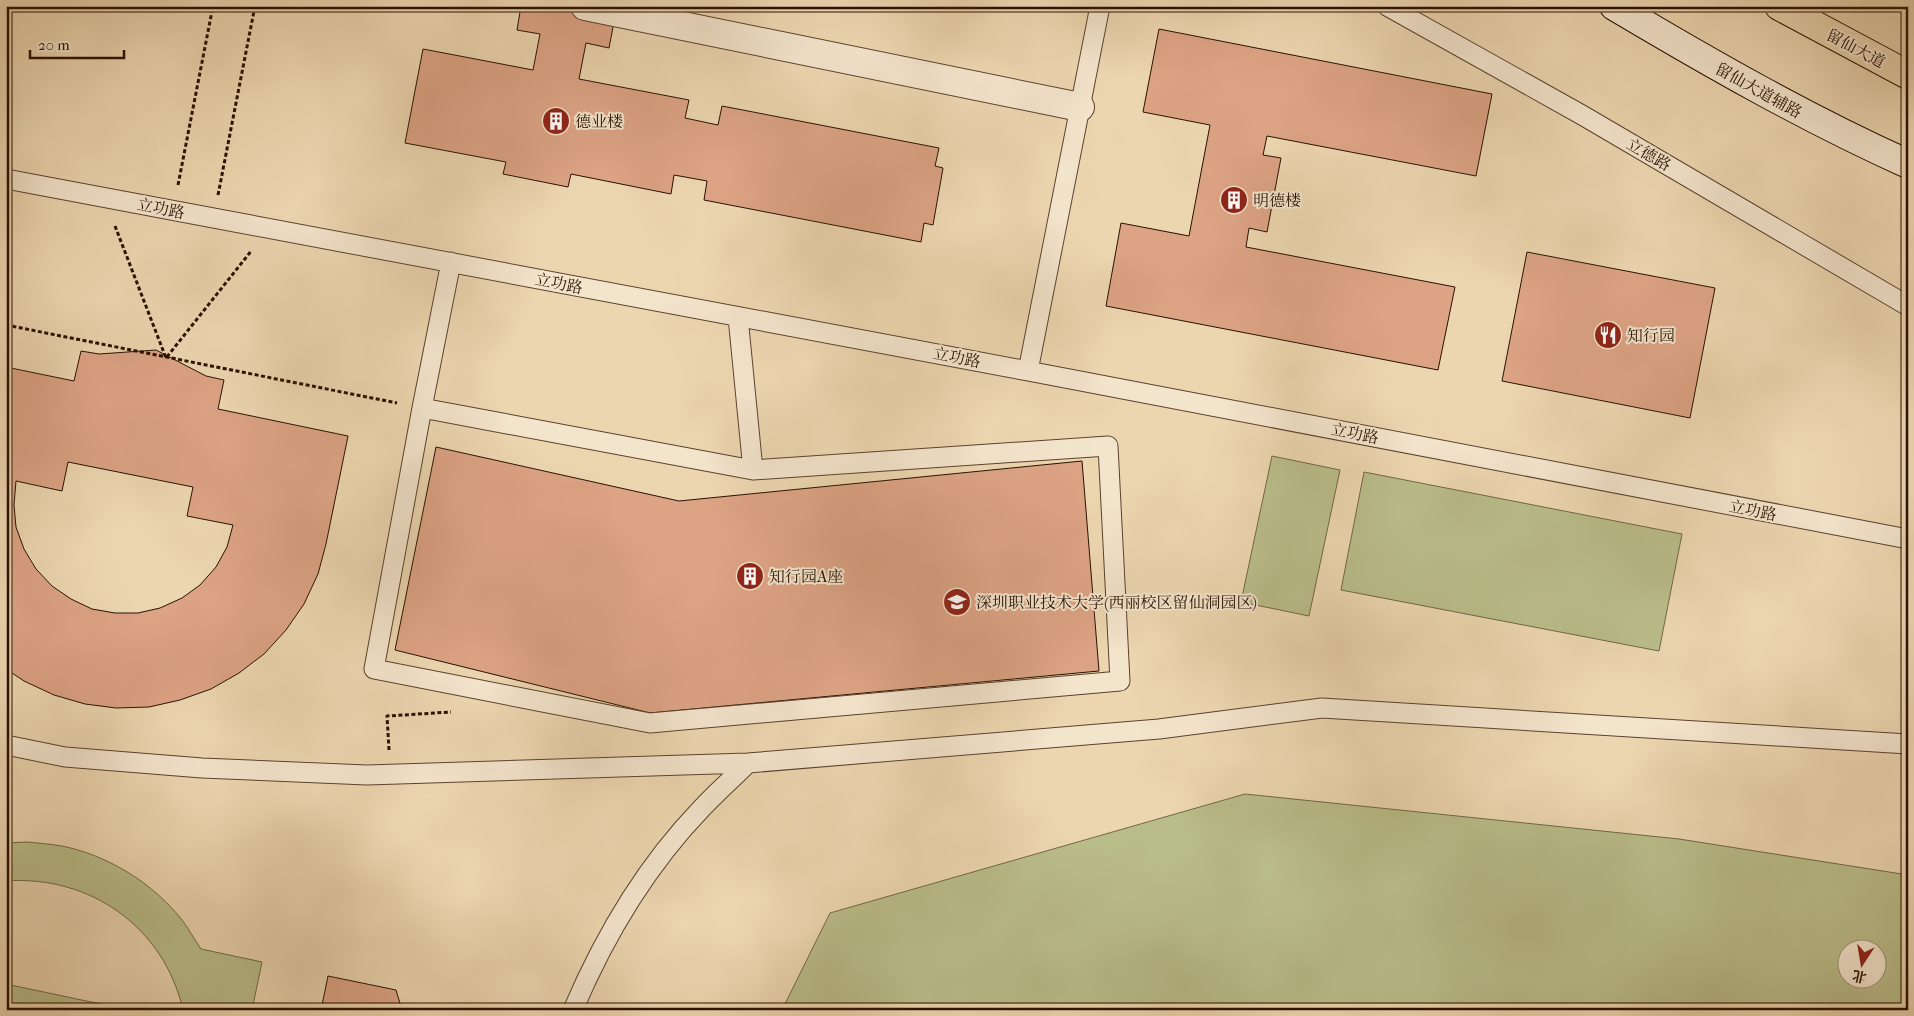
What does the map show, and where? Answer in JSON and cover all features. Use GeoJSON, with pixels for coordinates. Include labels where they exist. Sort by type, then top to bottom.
{"type":"FeatureCollection","features":[{"type":"Feature","properties":{"kind":"main road","name":"留仙大道"},"geometry":{"type":"LineString","coordinates":[[1779,6],[1908,75]]}},
{"type":"Feature","properties":{"kind":"street"},"geometry":{"type":"LineString","coordinates":[[585,6],[1080,106]]}},
{"type":"Feature","properties":{"kind":"street","name":"留仙大道辅路"},"geometry":{"type":"LineString","coordinates":[[1614,6],[1780,102],[1856,141],[1908,164]]}},
{"type":"Feature","properties":{"kind":"lane"},"geometry":{"type":"LineString","coordinates":[[1028,371],[1100,6]]}},
{"type":"Feature","properties":{"kind":"lane","name":"立德路"},"geometry":{"type":"LineString","coordinates":[[1388,6],[1582,115],[1908,306]]}},
{"type":"Feature","properties":{"kind":"lane","name":"立功路"},"geometry":{"type":"LineString","coordinates":[[6,179],[1908,539]]}},
{"type":"Feature","properties":{"kind":"lane"},"geometry":{"type":"LineString","coordinates":[[422,408],[753,470],[1108,446],[1120,681],[650,723],[374,669],[422,408],[451,262]]}},
{"type":"Feature","properties":{"kind":"lane"},"geometry":{"type":"LineString","coordinates":[[738,317],[753,470]]}},
{"type":"Feature","properties":{"kind":"lane"},"geometry":{"type":"LineString","coordinates":[[6,745],[65,757],[202,768],[367,775],[748,762],[1159,729],[1322,708],[1908,744]]}},
{"type":"Feature","properties":{"kind":"lane"},"geometry":{"type":"LineString","coordinates":[[573,1010],[588,974],[620,915],[658,860],[701,809],[748,762]]}},
{"type":"Feature","properties":{"kind":"path"},"geometry":{"type":"LineString","coordinates":[[173,211],[213,6]]}},
{"type":"Feature","properties":{"kind":"path"},"geometry":{"type":"LineString","coordinates":[[213,218],[255,6]]}},
{"type":"Feature","properties":{"kind":"path"},"geometry":{"type":"LineString","coordinates":[[104,197],[166,358]]}},
{"type":"Feature","properties":{"kind":"path"},"geometry":{"type":"LineString","coordinates":[[166,358],[270,229]]}},
{"type":"Feature","properties":{"kind":"path"},"geometry":{"type":"LineString","coordinates":[[6,325],[422,408]]}},
{"type":"Feature","properties":{"kind":"path"},"geometry":{"type":"LineString","coordinates":[[390,773],[387,716],[455,712]]}},
{"type":"Feature","properties":{"kind":"green space"},"geometry":{"type":"Polygon","coordinates":[[[1272,456],[1340,470],[1309,616],[1241,602],[1272,456]]]}},
{"type":"Feature","properties":{"kind":"green space"},"geometry":{"type":"Polygon","coordinates":[[[1364,472],[1682,534],[1659,651],[1341,590],[1364,472]]]}},
{"type":"Feature","properties":{"kind":"green space"},"geometry":{"type":"Polygon","coordinates":[[[1245,794],[1679,839],[1908,875],[1908,1010],[782,1010],[830,913],[1245,794]]]}},
{"type":"Feature","properties":{"kind":"green space"},"geometry":{"type":"Polygon","coordinates":[[[27,842],[79,850],[128,872],[157,894],[170,907],[185,923],[201,949],[262,962],[252,1010],[183,1010],[173,980],[159,954],[141,931],[119,912],[94,897],[66,887],[37,881],[6,881],[6,843],[27,842]]]}},
{"type":"Feature","properties":{"kind":"green space"},"geometry":{"type":"Polygon","coordinates":[[[6,984],[129,1010],[6,1010],[6,984]]]}},
{"type":"Feature","properties":{"kind":"building","name":"德业楼"},"geometry":{"type":"Polygon","coordinates":[[[521,6],[617,6],[609,48],[586,43],[579,79],[689,100],[685,118],[718,125],[722,106],[939,148],[935,166],[943,168],[933,225],[924,223],[921,242],[704,200],[707,181],[674,175],[671,194],[571,174],[568,187],[503,174],[506,162],[405,143],[423,49],[533,70],[540,34],[517,30],[521,6]]]}},
{"type":"Feature","properties":{"kind":"building","name":"明德楼"},"geometry":{"type":"Polygon","coordinates":[[[1159,29],[1492,94],[1476,176],[1267,136],[1263,155],[1281,158],[1267,232],[1249,228],[1246,247],[1455,287],[1438,370],[1106,306],[1121,223],[1189,236],[1210,125],[1143,112],[1159,29]]]}},
{"type":"Feature","properties":{"kind":"building","name":"知行园"},"geometry":{"type":"Polygon","coordinates":[[[1527,252],[1715,288],[1690,418],[1502,381],[1527,252]]]}},
{"type":"Feature","properties":{"kind":"building"},"geometry":{"type":"Polygon","coordinates":[[[156,350],[206,376],[224,380],[218,409],[348,436],[318,574],[304,604],[286,630],[264,654],[239,673],[211,689],[180,700],[149,707],[116,708],[85,704],[54,695],[24,681],[6,669],[6,367],[74,381],[81,351],[99,354],[156,350]],[[68,462],[62,491],[16,481],[14,505],[16,527],[24,549],[36,569],[52,586],[71,599],[92,609],[115,613],[138,613],[160,608],[182,598],[200,585],[216,567],[227,547],[233,525],[187,516],[193,487],[68,462]]]}},
{"type":"Feature","properties":{"kind":"building","name":"知行园A座"},"geometry":{"type":"Polygon","coordinates":[[[436,447],[679,501],[1082,461],[1099,671],[650,713],[395,650],[436,447]]]}},
{"type":"Feature","properties":{"kind":"building"},"geometry":{"type":"Polygon","coordinates":[[[328,976],[396,990],[402,1010],[321,1010],[328,976]]]}},
{"type":"Feature","properties":{"kind":"place","name":"德业楼"},"geometry":{"type":"Point","coordinates":[556,121]}},
{"type":"Feature","properties":{"kind":"place","name":"明德楼"},"geometry":{"type":"Point","coordinates":[1234,200]}},
{"type":"Feature","properties":{"kind":"place","name":"知行园"},"geometry":{"type":"Point","coordinates":[1608,335]}},
{"type":"Feature","properties":{"kind":"place","name":"知行园A座"},"geometry":{"type":"Point","coordinates":[750,576]}},
{"type":"Feature","properties":{"kind":"place","name":"深圳职业技术大学(西丽校区留仙洞园区)"},"geometry":{"type":"Point","coordinates":[957,602]}}]}
